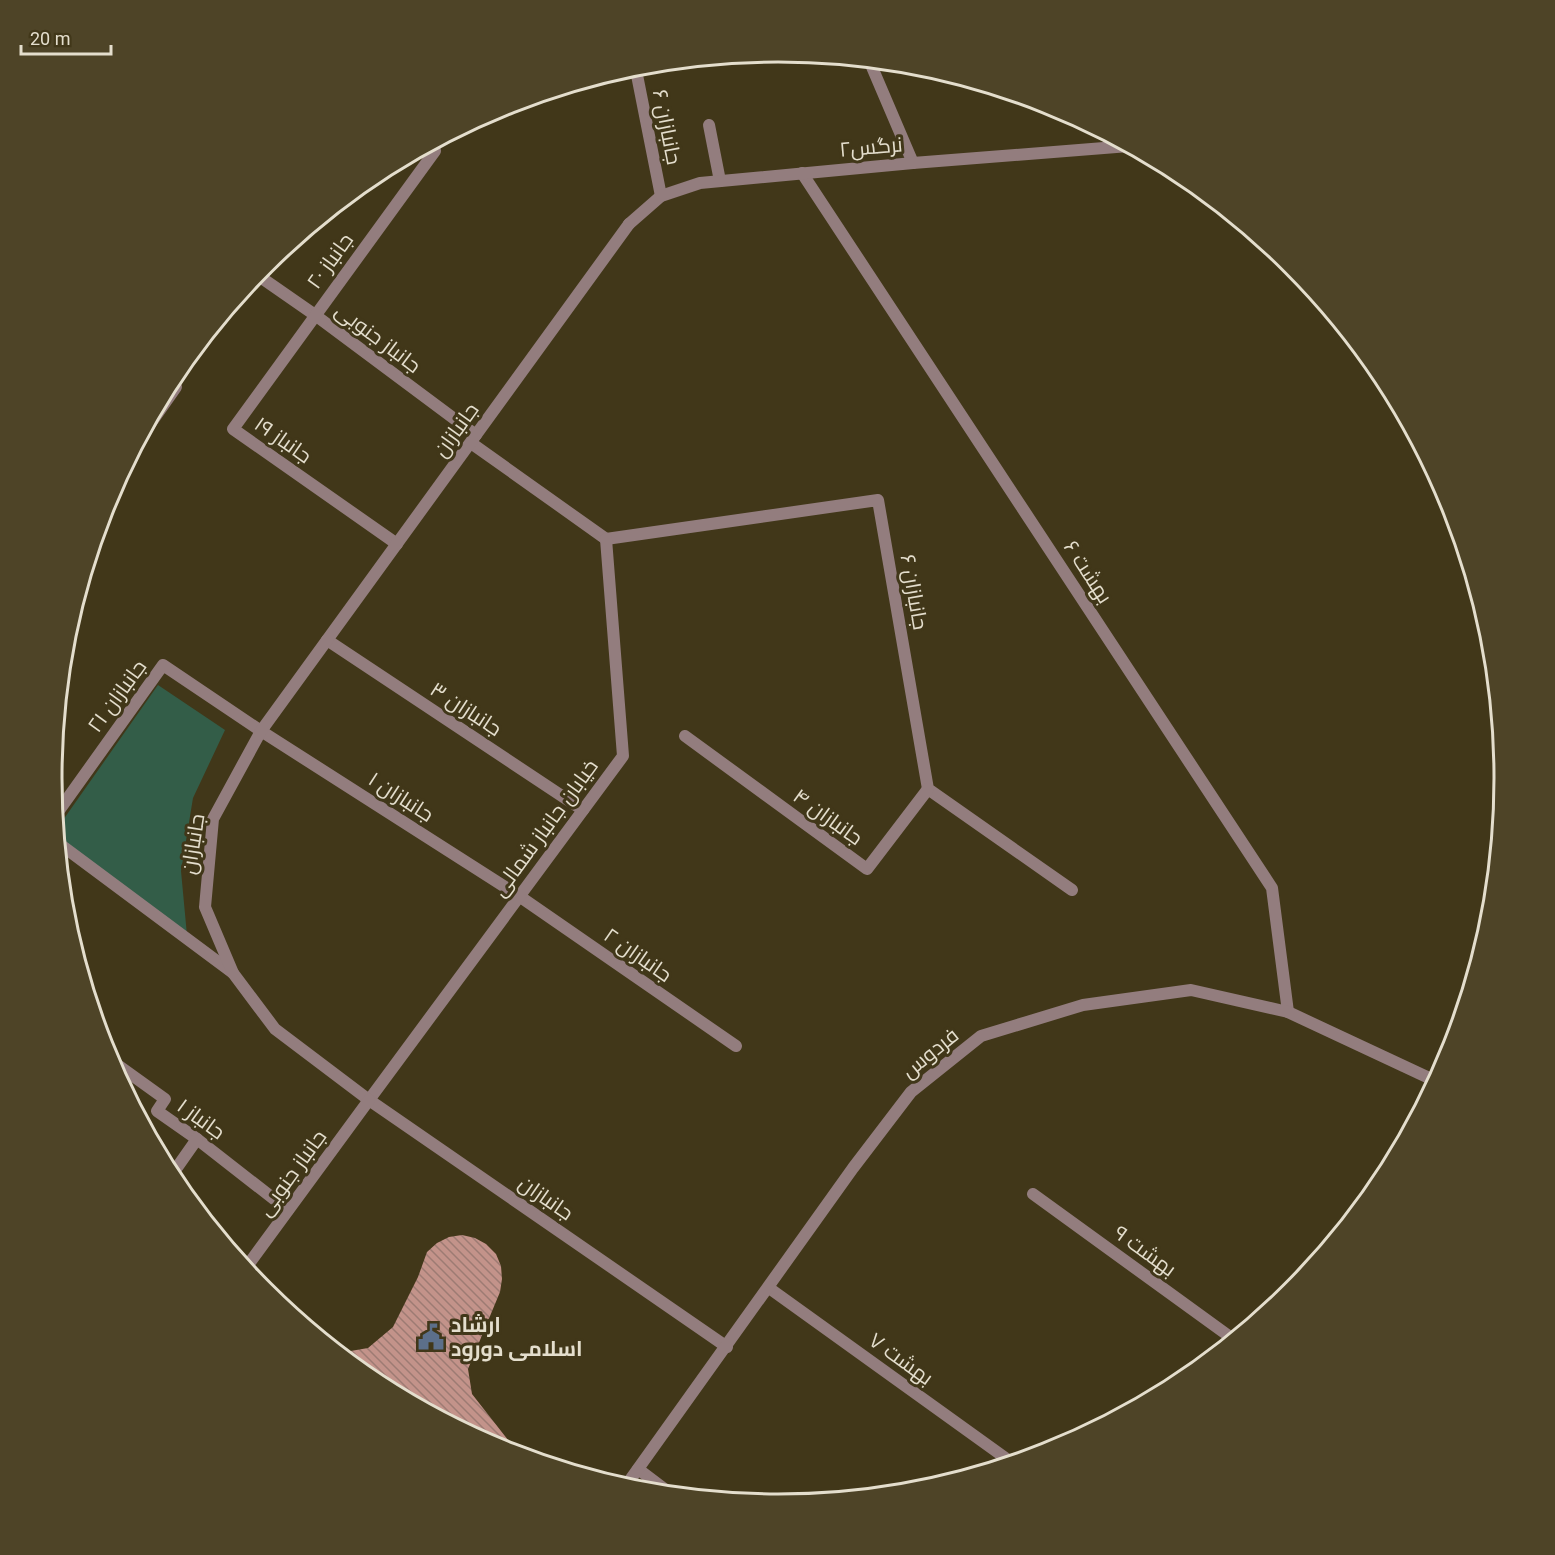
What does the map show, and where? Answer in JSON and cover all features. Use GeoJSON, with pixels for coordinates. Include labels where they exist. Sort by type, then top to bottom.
{"type":"FeatureCollection","features":[{"type":"Feature","properties":{"kind":"street"},"geometry":{"type":"LineString","coordinates":[[873,68],[913,163]]}},
{"type":"Feature","properties":{"kind":"street","name":"جانبازان ۶"},"geometry":{"type":"LineString","coordinates":[[637,75],[661,196]]}},
{"type":"Feature","properties":{"kind":"street"},"geometry":{"type":"LineString","coordinates":[[709,125],[720,181]]}},
{"type":"Feature","properties":{"kind":"street","name":"نرگس۲"},"geometry":{"type":"LineString","coordinates":[[630,224],[661,196],[700,183],[1117,147]]}},
{"type":"Feature","properties":{"kind":"street","name":"جانباز ۲۰"},"geometry":{"type":"LineString","coordinates":[[315,315],[435,149]]}},
{"type":"Feature","properties":{"kind":"street","name":"بهشت ۶"},"geometry":{"type":"LineString","coordinates":[[802,173],[1272,888],[1288,1012]]}},
{"type":"Feature","properties":{"kind":"street","name":"جانبازان"},"geometry":{"type":"LineString","coordinates":[[630,224],[261,731],[213,819],[205,907],[233,973],[274,1029],[369,1100],[727,1347]]}},
{"type":"Feature","properties":{"kind":"street","name":"جانباز جنوبی"},"geometry":{"type":"LineString","coordinates":[[263,279],[315,315],[606,539]]}},
{"type":"Feature","properties":{"kind":"street","name":"جانباز ۱۹"},"geometry":{"type":"LineString","coordinates":[[315,315],[233,429],[397,544]]}},
{"type":"Feature","properties":{"kind":"street","name":"جانبازان ۶"},"geometry":{"type":"LineString","coordinates":[[606,539],[878,500],[928,789]]}},
{"type":"Feature","properties":{"kind":"street","name":"خیابان جانباز شمالی"},"geometry":{"type":"LineString","coordinates":[[369,1100],[622,756],[606,539]]}},
{"type":"Feature","properties":{"kind":"street","name":"جانبازان ۳"},"geometry":{"type":"LineString","coordinates":[[327,640],[583,810]]}},
{"type":"Feature","properties":{"kind":"street","name":"جانبازان ۲۱"},"geometry":{"type":"LineString","coordinates":[[63,805],[163,665],[261,731]]}},
{"type":"Feature","properties":{"kind":"street","name":"جانبازان ۱"},"geometry":{"type":"LineString","coordinates":[[261,731],[519,896]]}},
{"type":"Feature","properties":{"kind":"street","name":"جانبازان ۴"},"geometry":{"type":"LineString","coordinates":[[685,736],[867,870],[928,789]]}},
{"type":"Feature","properties":{"kind":"street"},"geometry":{"type":"LineString","coordinates":[[928,789],[1072,890]]}},
{"type":"Feature","properties":{"kind":"street"},"geometry":{"type":"LineString","coordinates":[[66,848],[233,973]]}},
{"type":"Feature","properties":{"kind":"street","name":"جانبازان ۲"},"geometry":{"type":"LineString","coordinates":[[519,896],[736,1046]]}},
{"type":"Feature","properties":{"kind":"street","name":"فردوس"},"geometry":{"type":"LineString","coordinates":[[631,1478],[911,1092],[981,1036],[1083,1005],[1191,990],[1288,1012],[1428,1077]]}},
{"type":"Feature","properties":{"kind":"street","name":"جانباز ۱"},"geometry":{"type":"LineString","coordinates":[[124,1069],[165,1099],[157,1111],[288,1210]]}},
{"type":"Feature","properties":{"kind":"street","name":"جانباز جنوبی"},"geometry":{"type":"LineString","coordinates":[[250,1262],[369,1100]]}},
{"type":"Feature","properties":{"kind":"street"},"geometry":{"type":"LineString","coordinates":[[177,1167],[196,1139]]}},
{"type":"Feature","properties":{"kind":"street","name":"بهشت ۹"},"geometry":{"type":"LineString","coordinates":[[1033,1194],[1227,1335]]}},
{"type":"Feature","properties":{"kind":"street","name":"بهشت ۷"},"geometry":{"type":"LineString","coordinates":[[769,1287],[1004,1457]]}},
{"type":"Feature","properties":{"kind":"street"},"geometry":{"type":"LineString","coordinates":[[638,1469],[656,1483]]}},
{"type":"Feature","properties":{"kind":"green space"},"geometry":{"type":"Polygon","coordinates":[[[158,685],[225,730],[193,798],[181,871],[188,946],[66,855],[63,820],[158,685]]]}},
{"type":"Feature","properties":{"kind":"building","name":"ارشاد اسلامی دورود"},"geometry":{"type":"Polygon","coordinates":[[[462,1235],[486,1244],[496,1254],[501,1266],[500,1292],[468,1369],[472,1394],[509,1441],[419,1398],[349,1351],[368,1348],[393,1327],[418,1277],[427,1252],[437,1243],[449,1237],[462,1235]]]}},
{"type":"Feature","properties":{"kind":"place","name":"ارشاد اسلامی دورود"},"geometry":{"type":"Point","coordinates":[431,1337]}}]}
